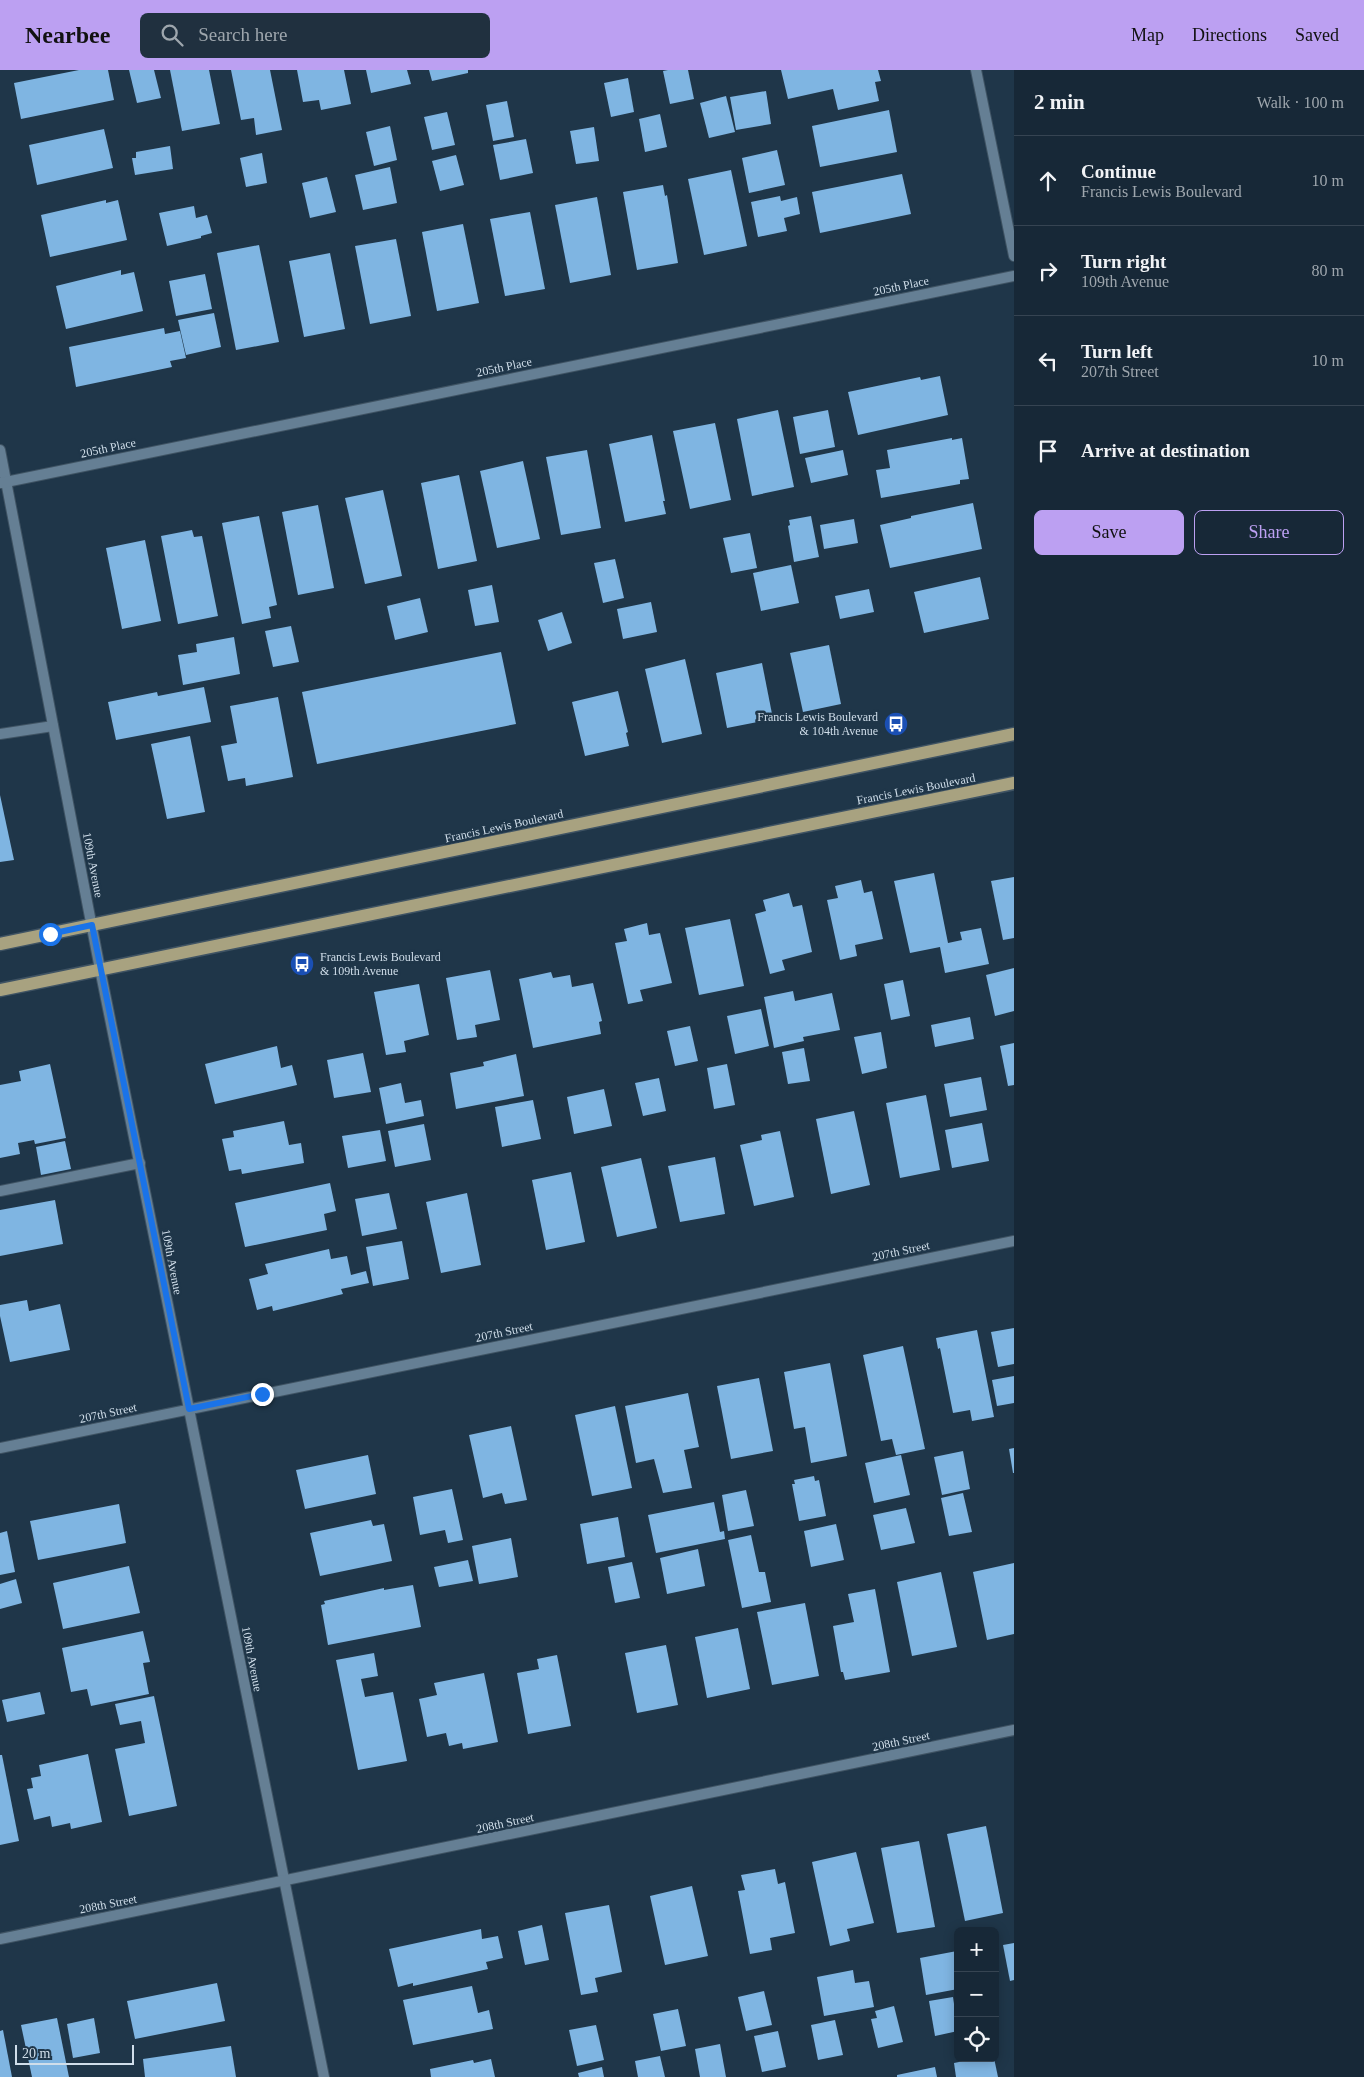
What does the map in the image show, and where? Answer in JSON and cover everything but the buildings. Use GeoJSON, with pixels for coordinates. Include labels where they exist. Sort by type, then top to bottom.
{"type":"FeatureCollection","features":[{"type":"Feature","properties":{"kind":"main road","name":"Francis Lewis Boulevard"},"geometry":{"type":"LineString","coordinates":[[0,944],[1014,734]]}},
{"type":"Feature","properties":{"kind":"main road","name":"Francis Lewis Boulevard"},"geometry":{"type":"LineString","coordinates":[[0,990],[1014,783]]}},
{"type":"Feature","properties":{"kind":"street"},"geometry":{"type":"LineString","coordinates":[[976,70],[1014,256]]}},
{"type":"Feature","properties":{"kind":"street","name":"205th Place"},"geometry":{"type":"LineString","coordinates":[[3,482],[1014,276]]}},
{"type":"Feature","properties":{"kind":"street","name":"109th Avenue"},"geometry":{"type":"LineString","coordinates":[[0,450],[3,482],[54,726],[100,969],[324,2077]]}},
{"type":"Feature","properties":{"kind":"street"},"geometry":{"type":"LineString","coordinates":[[0,734],[54,726]]}},
{"type":"Feature","properties":{"kind":"street"},"geometry":{"type":"LineString","coordinates":[[0,1191],[140,1163]]}},
{"type":"Feature","properties":{"kind":"street","name":"207th Street"},"geometry":{"type":"LineString","coordinates":[[0,1448],[1014,1241]]}},
{"type":"Feature","properties":{"kind":"street","name":"208th Street"},"geometry":{"type":"LineString","coordinates":[[0,1939],[1014,1730]]}},
{"type":"Feature","properties":{"kind":"place","name":"Francis Lewis Boulevard & 104th Avenue"},"geometry":{"type":"Point","coordinates":[896,724]}},
{"type":"Feature","properties":{"kind":"place","name":"Francis Lewis Boulevard & 109th Avenue"},"geometry":{"type":"Point","coordinates":[302,964]}},
{"type":"Feature","properties":{"kind":"route"},"geometry":{"type":"LineString","coordinates":[[50,934],[92,925],[189,1409],[262,1394]]}}]}
